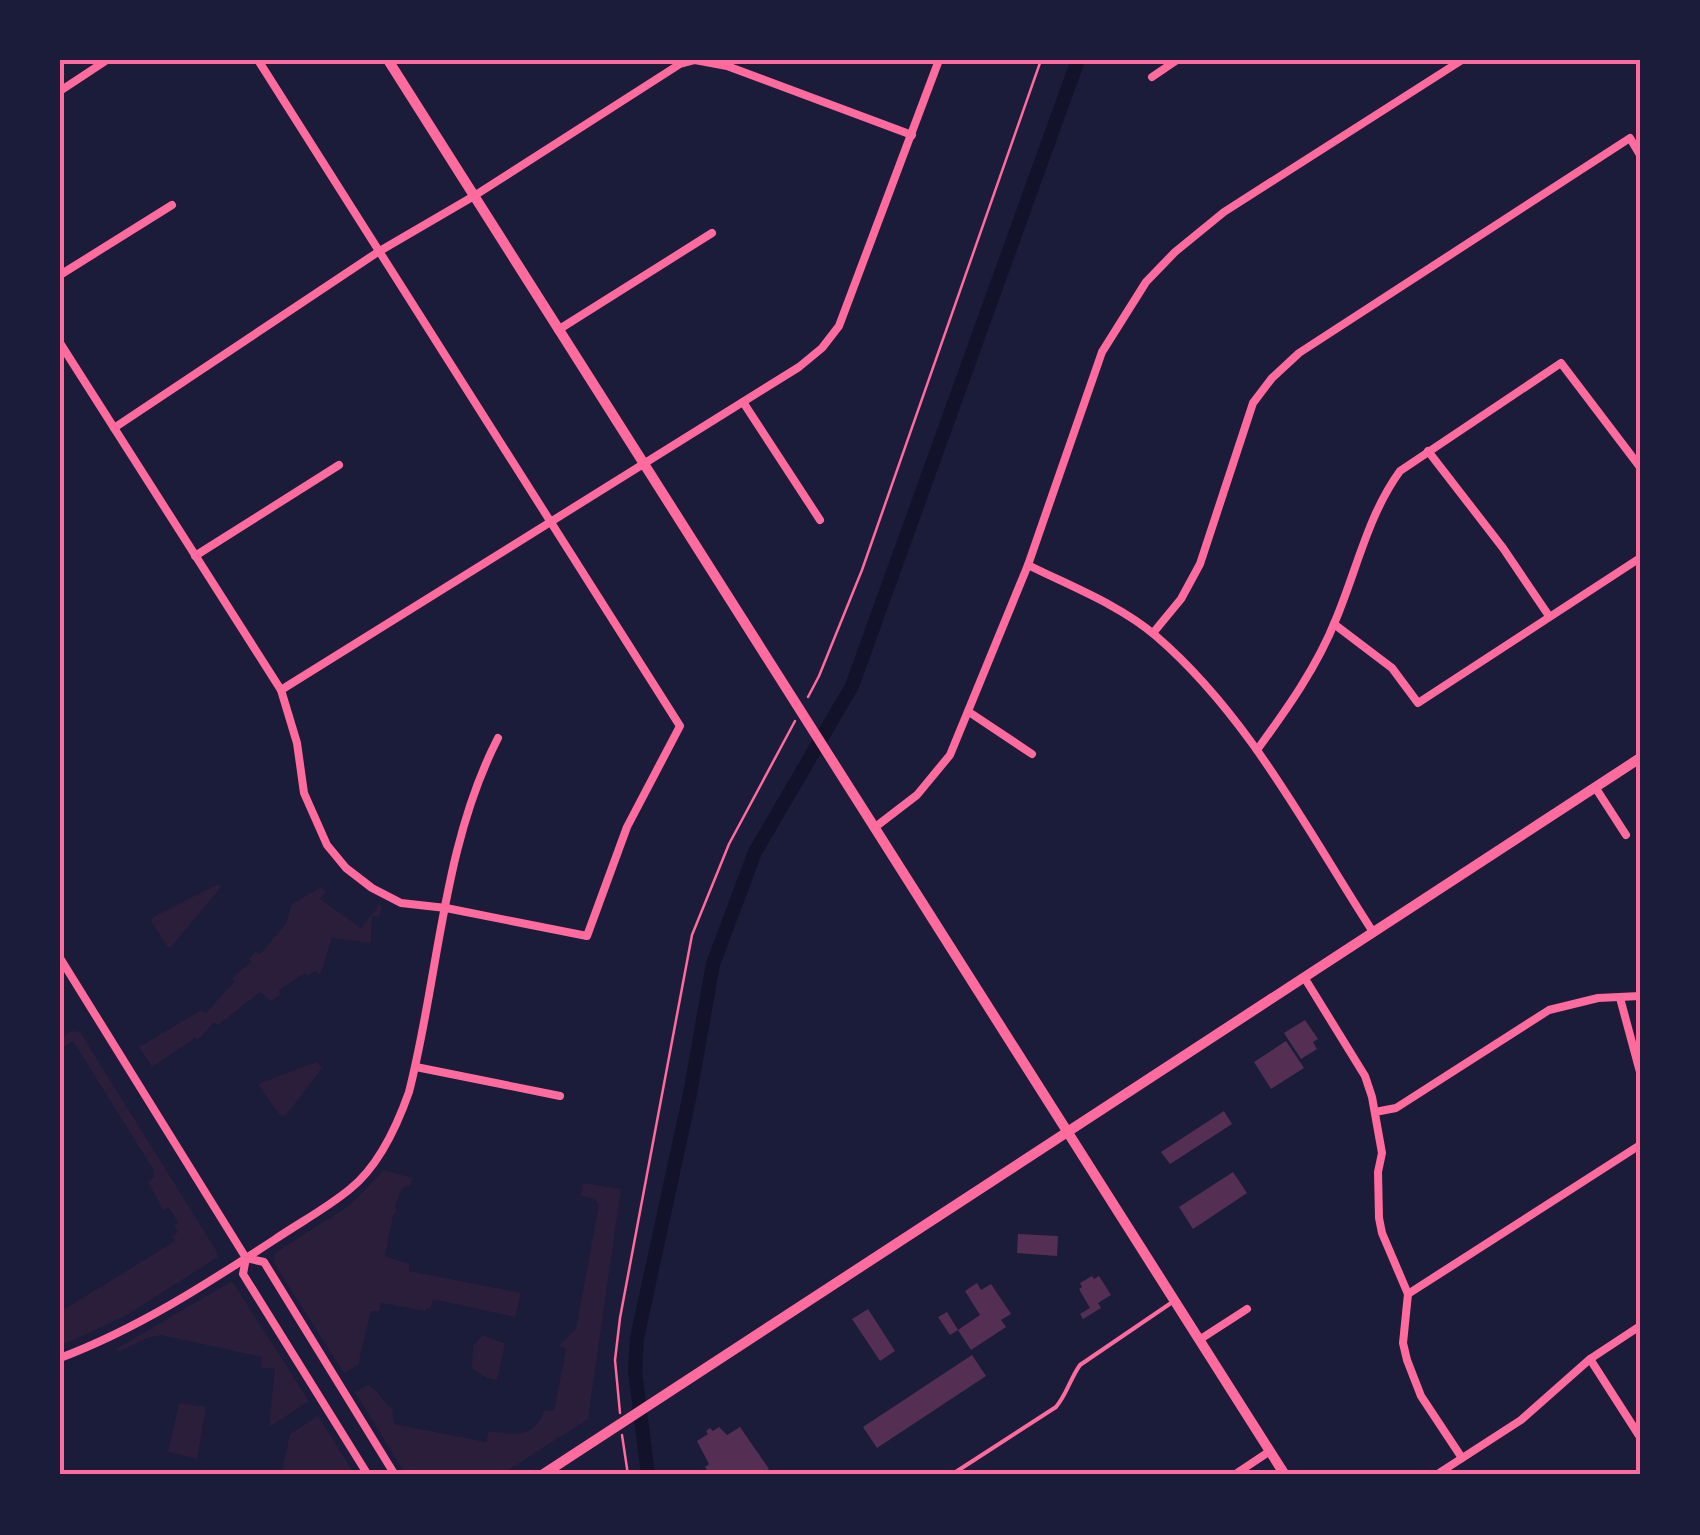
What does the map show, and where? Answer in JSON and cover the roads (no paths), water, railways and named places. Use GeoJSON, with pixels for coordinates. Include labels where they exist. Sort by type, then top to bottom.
{"type":"FeatureCollection","features":[{"type":"Feature","properties":{"kind":"main road"},"geometry":{"type":"LineString","coordinates":[[392,61],[558,330],[1286,1475]]}},
{"type":"Feature","properties":{"kind":"main road"},"geometry":{"type":"LineString","coordinates":[[542,1475],[1640,758]]}},
{"type":"Feature","properties":{"kind":"street"},"geometry":{"type":"LineString","coordinates":[[60,91],[108,60]]}},
{"type":"Feature","properties":{"kind":"street"},"geometry":{"type":"LineString","coordinates":[[60,343],[280,690],[296,742],[304,793],[328,846],[346,868],[401,903],[587,936],[627,827],[680,726],[258,60]]}},
{"type":"Feature","properties":{"kind":"street"},"geometry":{"type":"LineString","coordinates":[[114,428],[378,252],[474,196],[663,74],[695,60],[728,66],[912,135]]}},
{"type":"Feature","properties":{"kind":"street"},"geometry":{"type":"LineString","coordinates":[[280,690],[644,465],[822,348],[839,326],[939,60]]}},
{"type":"Feature","properties":{"kind":"street"},"geometry":{"type":"LineString","coordinates":[[1152,76],[1177,60]]}},
{"type":"Feature","properties":{"kind":"street"},"geometry":{"type":"LineString","coordinates":[[874,828],[904,807],[950,755],[1028,566],[1102,352],[1146,282],[1224,212],[1462,60]]}},
{"type":"Feature","properties":{"kind":"street"},"geometry":{"type":"LineString","coordinates":[[1153,633],[1181,599],[1200,564],[1253,403],[1272,378],[1299,353],[1630,138],[1640,155]]}},
{"type":"Feature","properties":{"kind":"street"},"geometry":{"type":"LineString","coordinates":[[60,275],[172,205]]}},
{"type":"Feature","properties":{"kind":"street"},"geometry":{"type":"LineString","coordinates":[[558,330],[712,233]]}},
{"type":"Feature","properties":{"kind":"street"},"geometry":{"type":"LineString","coordinates":[[1256,750],[1288,708],[1334,624],[1383,495],[1400,471],[1561,363],[1640,467]]}},
{"type":"Feature","properties":{"kind":"street"},"geometry":{"type":"LineString","coordinates":[[743,402],[820,520]]}},
{"type":"Feature","properties":{"kind":"street"},"geometry":{"type":"LineString","coordinates":[[1428,451],[1550,616]]}},
{"type":"Feature","properties":{"kind":"street"},"geometry":{"type":"LineString","coordinates":[[195,556],[338,465]]}},
{"type":"Feature","properties":{"kind":"street"},"geometry":{"type":"LineString","coordinates":[[1334,624],[1392,668],[1418,703],[1640,558]]}},
{"type":"Feature","properties":{"kind":"street"},"geometry":{"type":"LineString","coordinates":[[1028,566],[1153,633],[1215,694],[1256,750],[1372,932]]}},
{"type":"Feature","properties":{"kind":"street"},"geometry":{"type":"LineString","coordinates":[[969,712],[1032,754]]}},
{"type":"Feature","properties":{"kind":"street"},"geometry":{"type":"LineString","coordinates":[[60,1358],[134,1327],[246,1258],[352,1188],[380,1153],[400,1118],[416,1066],[470,807],[481,771],[498,738]]}},
{"type":"Feature","properties":{"kind":"street"},"geometry":{"type":"LineString","coordinates":[[1595,787],[1626,835]]}},
{"type":"Feature","properties":{"kind":"street"},"geometry":{"type":"LineString","coordinates":[[60,958],[246,1258],[243,1274],[368,1475]]}},
{"type":"Feature","properties":{"kind":"street"},"geometry":{"type":"LineString","coordinates":[[1304,978],[1366,1076],[1382,1153],[1378,1172],[1382,1233],[1408,1294],[1404,1343],[1412,1378],[1462,1458]]}},
{"type":"Feature","properties":{"kind":"street"},"geometry":{"type":"LineString","coordinates":[[1375,1112],[1396,1108],[1549,1010],[1572,1002],[1640,996]]}},
{"type":"Feature","properties":{"kind":"street"},"geometry":{"type":"LineString","coordinates":[[1620,998],[1640,1072]]}},
{"type":"Feature","properties":{"kind":"street"},"geometry":{"type":"LineString","coordinates":[[416,1066],[560,1096]]}},
{"type":"Feature","properties":{"kind":"street"},"geometry":{"type":"LineString","coordinates":[[1408,1294],[1640,1145]]}},
{"type":"Feature","properties":{"kind":"street"},"geometry":{"type":"LineString","coordinates":[[246,1258],[264,1262],[395,1475]]}},
{"type":"Feature","properties":{"kind":"street"},"geometry":{"type":"LineString","coordinates":[[1199,1340],[1247,1310]]}},
{"type":"Feature","properties":{"kind":"street"},"geometry":{"type":"LineString","coordinates":[[1436,1475],[1521,1420],[1590,1359],[1640,1326]]}},
{"type":"Feature","properties":{"kind":"street"},"geometry":{"type":"LineString","coordinates":[[1590,1359],[1640,1437]]}},
{"type":"Feature","properties":{"kind":"street"},"geometry":{"type":"LineString","coordinates":[[1234,1475],[1270,1452]]}},
{"type":"Feature","properties":{"kind":"lane"},"geometry":{"type":"LineString","coordinates":[[951,1475],[1056,1408],[1080,1365],[1174,1301]]}},
{"type":"Feature","properties":{"kind":"waterway"},"geometry":{"type":"LineString","coordinates":[[648,1475],[635,1370],[637,1338],[690,1094],[713,964],[755,852],[852,686],[1078,60]]}}]}
